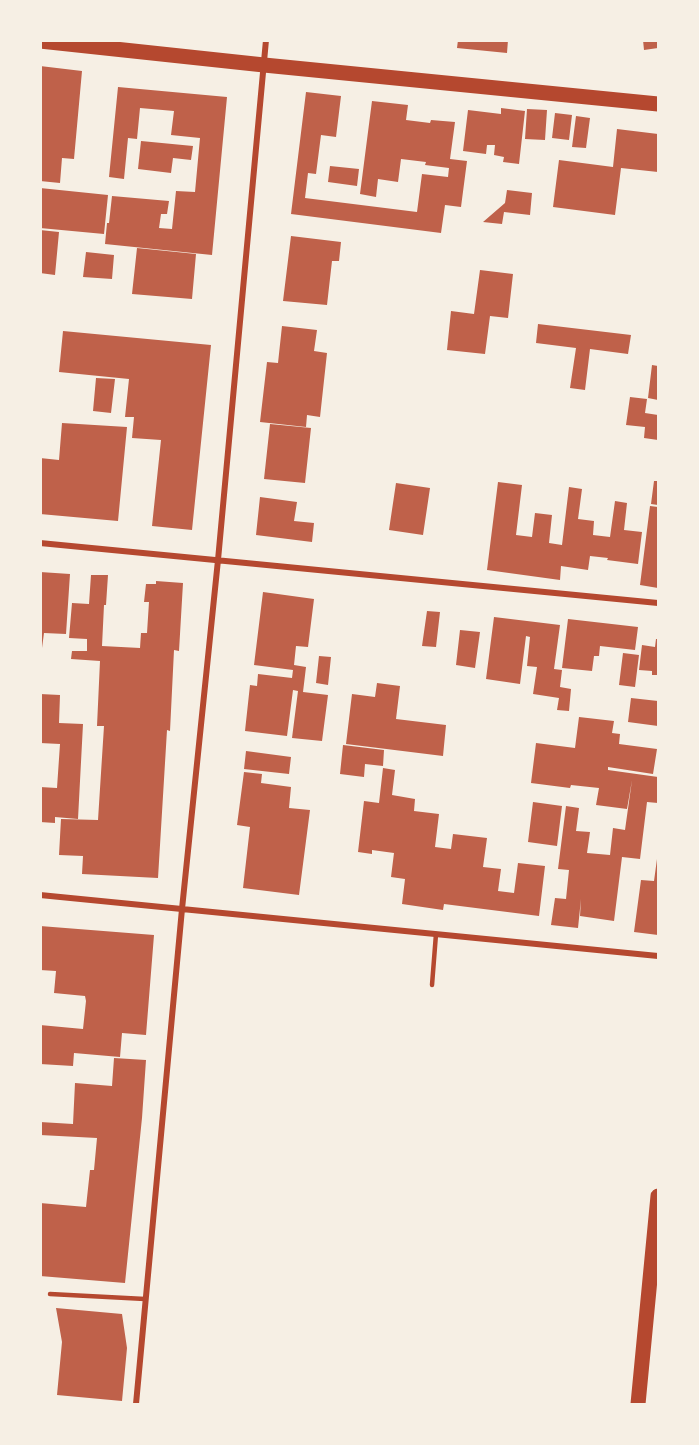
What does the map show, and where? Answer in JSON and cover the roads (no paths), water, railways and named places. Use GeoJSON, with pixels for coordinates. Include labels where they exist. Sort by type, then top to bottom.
{"type":"FeatureCollection","features":[{"type":"Feature","properties":{"kind":"main road"},"geometry":{"type":"LineString","coordinates":[[40,41],[658,104]]}},
{"type":"Feature","properties":{"kind":"main road"},"geometry":{"type":"LineString","coordinates":[[638,1404],[658,1196]]}},
{"type":"Feature","properties":{"kind":"street"},"geometry":{"type":"LineString","coordinates":[[136,1404],[266,40]]}},
{"type":"Feature","properties":{"kind":"street"},"geometry":{"type":"LineString","coordinates":[[40,543],[658,603]]}},
{"type":"Feature","properties":{"kind":"street"},"geometry":{"type":"LineString","coordinates":[[40,895],[658,956]]}},
{"type":"Feature","properties":{"kind":"lane"},"geometry":{"type":"LineString","coordinates":[[432,985],[436,934]]}},
{"type":"Feature","properties":{"kind":"lane"},"geometry":{"type":"LineString","coordinates":[[50,1294],[145,1299]]}}]}
